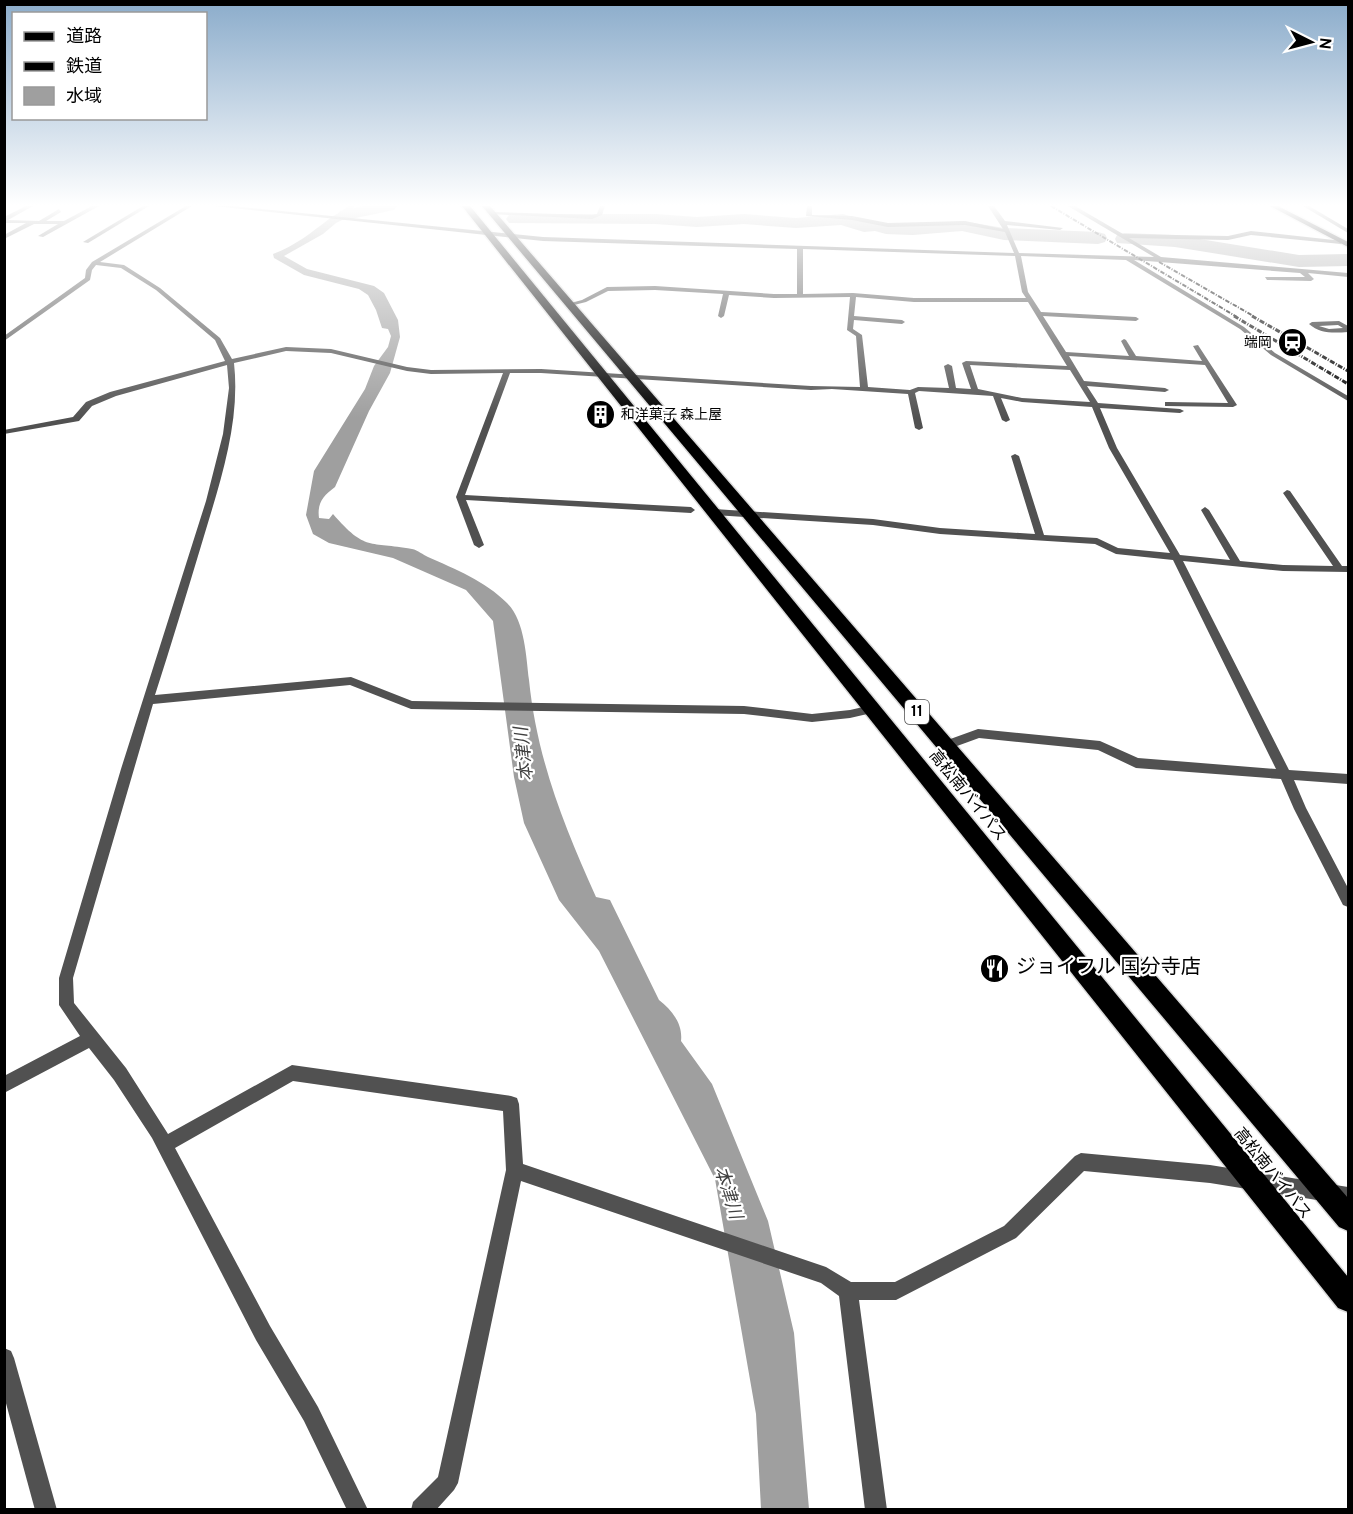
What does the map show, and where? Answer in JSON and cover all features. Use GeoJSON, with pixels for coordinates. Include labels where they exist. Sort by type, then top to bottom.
{"type":"FeatureCollection","features":[{"type":"Feature","properties":{"kind":"highway","name":"高松南バイパス"},"geometry":{"type":"LineString","coordinates":[[523,277],[1348,1298]]}},
{"type":"Feature","properties":{"kind":"highway","name":"高松南バイパス"},"geometry":{"type":"LineString","coordinates":[[547,277],[1348,1218]]}},
{"type":"Feature","properties":{"kind":"street"},"geometry":{"type":"LineString","coordinates":[[4,339],[87,277]]}},
{"type":"Feature","properties":{"kind":"street"},"geometry":{"type":"LineString","coordinates":[[139,277],[158,289],[218,339],[230,363],[233,388],[227,434],[210,501],[148,700],[66,978],[68,1005],[91,1039],[120,1074],[164,1145],[263,1333],[311,1414],[358,1509]]}},
{"type":"Feature","properties":{"kind":"street"},"geometry":{"type":"LineString","coordinates":[[800,277],[800,295]]}},
{"type":"Feature","properties":{"kind":"street"},"geometry":{"type":"LineString","coordinates":[[1024,277],[1025,292],[1093,402],[1113,448],[1177,558],[1285,774],[1300,809],[1348,901]]}},
{"type":"Feature","properties":{"kind":"street"},"geometry":{"type":"LineString","coordinates":[[1158,277],[1242,328],[1273,354],[1348,399]]}},
{"type":"Feature","properties":{"kind":"street"},"geometry":{"type":"LineString","coordinates":[[1267,278],[1311,279],[1308,277]]}},
{"type":"Feature","properties":{"kind":"street"},"geometry":{"type":"LineString","coordinates":[[570,304],[584,301],[591,295],[607,289],[655,288],[774,296],[853,295],[914,300],[1030,300]]}},
{"type":"Feature","properties":{"kind":"street"},"geometry":{"type":"LineString","coordinates":[[722,316],[726,294]]}},
{"type":"Feature","properties":{"kind":"street"},"geometry":{"type":"LineString","coordinates":[[853,295],[850,330],[860,335],[864,389]]}},
{"type":"Feature","properties":{"kind":"street"},"geometry":{"type":"LineString","coordinates":[[1038,314],[1136,319]]}},
{"type":"Feature","properties":{"kind":"street"},"geometry":{"type":"LineString","coordinates":[[851,318],[902,322]]}},
{"type":"Feature","properties":{"kind":"street"},"geometry":{"type":"LineString","coordinates":[[1124,341],[1134,359]]}},
{"type":"Feature","properties":{"kind":"street"},"geometry":{"type":"LineString","coordinates":[[4,432],[76,419],[83,413],[84,408],[97,400],[286,349],[321,350],[431,372],[541,371],[811,388],[911,392],[918,389],[975,391],[1022,400],[1233,405],[1196,346]]}},
{"type":"Feature","properties":{"kind":"street"},"geometry":{"type":"LineString","coordinates":[[1064,354],[1207,363]]}},
{"type":"Feature","properties":{"kind":"street"},"geometry":{"type":"LineString","coordinates":[[975,391],[966,363],[1072,368]]}},
{"type":"Feature","properties":{"kind":"street"},"geometry":{"type":"LineString","coordinates":[[948,366],[952,390]]}},
{"type":"Feature","properties":{"kind":"street"},"geometry":{"type":"LineString","coordinates":[[479,545],[460,497],[507,373]]}},
{"type":"Feature","properties":{"kind":"street"},"geometry":{"type":"LineString","coordinates":[[1082,383],[1165,390]]}},
{"type":"Feature","properties":{"kind":"street"},"geometry":{"type":"LineString","coordinates":[[911,392],[919,428]]}},
{"type":"Feature","properties":{"kind":"street"},"geometry":{"type":"LineString","coordinates":[[996,394],[1006,420]]}},
{"type":"Feature","properties":{"kind":"street"},"geometry":{"type":"LineString","coordinates":[[1093,402],[1180,411]]}},
{"type":"Feature","properties":{"kind":"street"},"geometry":{"type":"LineString","coordinates":[[1015,456],[1040,537]]}},
{"type":"Feature","properties":{"kind":"street"},"geometry":{"type":"LineString","coordinates":[[1287,492],[1344,568]]}},
{"type":"Feature","properties":{"kind":"street"},"geometry":{"type":"LineString","coordinates":[[460,497],[691,510]]}},
{"type":"Feature","properties":{"kind":"street"},"geometry":{"type":"LineString","coordinates":[[1205,510],[1237,564]]}},
{"type":"Feature","properties":{"kind":"street"},"geometry":{"type":"LineString","coordinates":[[714,512],[873,522],[940,531],[1097,541],[1116,551],[1237,564],[1283,568],[1344,568]]}},
{"type":"Feature","properties":{"kind":"street"},"geometry":{"type":"LineString","coordinates":[[148,700],[351,681],[411,705],[744,710],[812,718],[872,709]]}},
{"type":"Feature","properties":{"kind":"street"},"geometry":{"type":"LineString","coordinates":[[946,745],[978,733],[1100,746],[1136,763],[1348,779]]}},
{"type":"Feature","properties":{"kind":"street"},"geometry":{"type":"LineString","coordinates":[[4,1085],[91,1039]]}},
{"type":"Feature","properties":{"kind":"street"},"geometry":{"type":"LineString","coordinates":[[164,1145],[292,1073],[511,1104],[516,1170],[447,1482],[421,1509]]}},
{"type":"Feature","properties":{"kind":"street"},"geometry":{"type":"LineString","coordinates":[[516,1170],[826,1276],[848,1291],[896,1291],[1010,1232],[1081,1162],[1210,1174],[1348,1196]]}},
{"type":"Feature","properties":{"kind":"street"},"geometry":{"type":"LineString","coordinates":[[848,1291],[876,1509]]}},
{"type":"Feature","properties":{"kind":"street"},"geometry":{"type":"LineString","coordinates":[[4,1358],[46,1509]]}},
{"type":"Feature","properties":{"kind":"water","name":"本津川"},"geometry":{"type":"Polygon","coordinates":[[[310,277],[337,277],[374,286],[384,293],[398,320],[400,337],[390,373],[369,411],[335,487],[322,500],[319,518],[329,519],[333,514],[361,540],[414,550],[469,576],[498,595],[513,610],[518,619],[524,639],[538,737],[545,765],[573,844],[596,897],[610,900],[659,1000],[668,1008],[678,1023],[681,1041],[712,1084],[768,1221],[794,1333],[809,1509],[761,1509],[756,1414],[715,1179],[599,951],[559,900],[524,823],[514,777],[493,621],[466,590],[393,558],[329,543],[313,534],[306,515],[314,471],[365,389],[374,366],[388,347],[391,336],[388,329],[382,328],[368,295],[359,289],[310,277]]]}},
{"type":"Feature","properties":{"kind":"railway"},"geometry":{"type":"LineString","coordinates":[[1169,277],[1237,317]]}},
{"type":"Feature","properties":{"kind":"railway"},"geometry":{"type":"LineString","coordinates":[[1185,277],[1255,317]]}},
{"type":"Feature","properties":{"kind":"railway"},"geometry":{"type":"LineString","coordinates":[[1234,316],[1348,384]]}},
{"type":"Feature","properties":{"kind":"railway"},"geometry":{"type":"LineString","coordinates":[[1252,316],[1348,371]]}},
{"type":"Feature","properties":{"kind":"place","name":"端岡"},"geometry":{"type":"Point","coordinates":[1293,343]}},
{"type":"Feature","properties":{"kind":"place","name":"和洋菓子 森上屋"},"geometry":{"type":"Point","coordinates":[600,415]}},
{"type":"Feature","properties":{"kind":"place","name":"ジョイフル 国分寺店"},"geometry":{"type":"Point","coordinates":[995,968]}}]}
